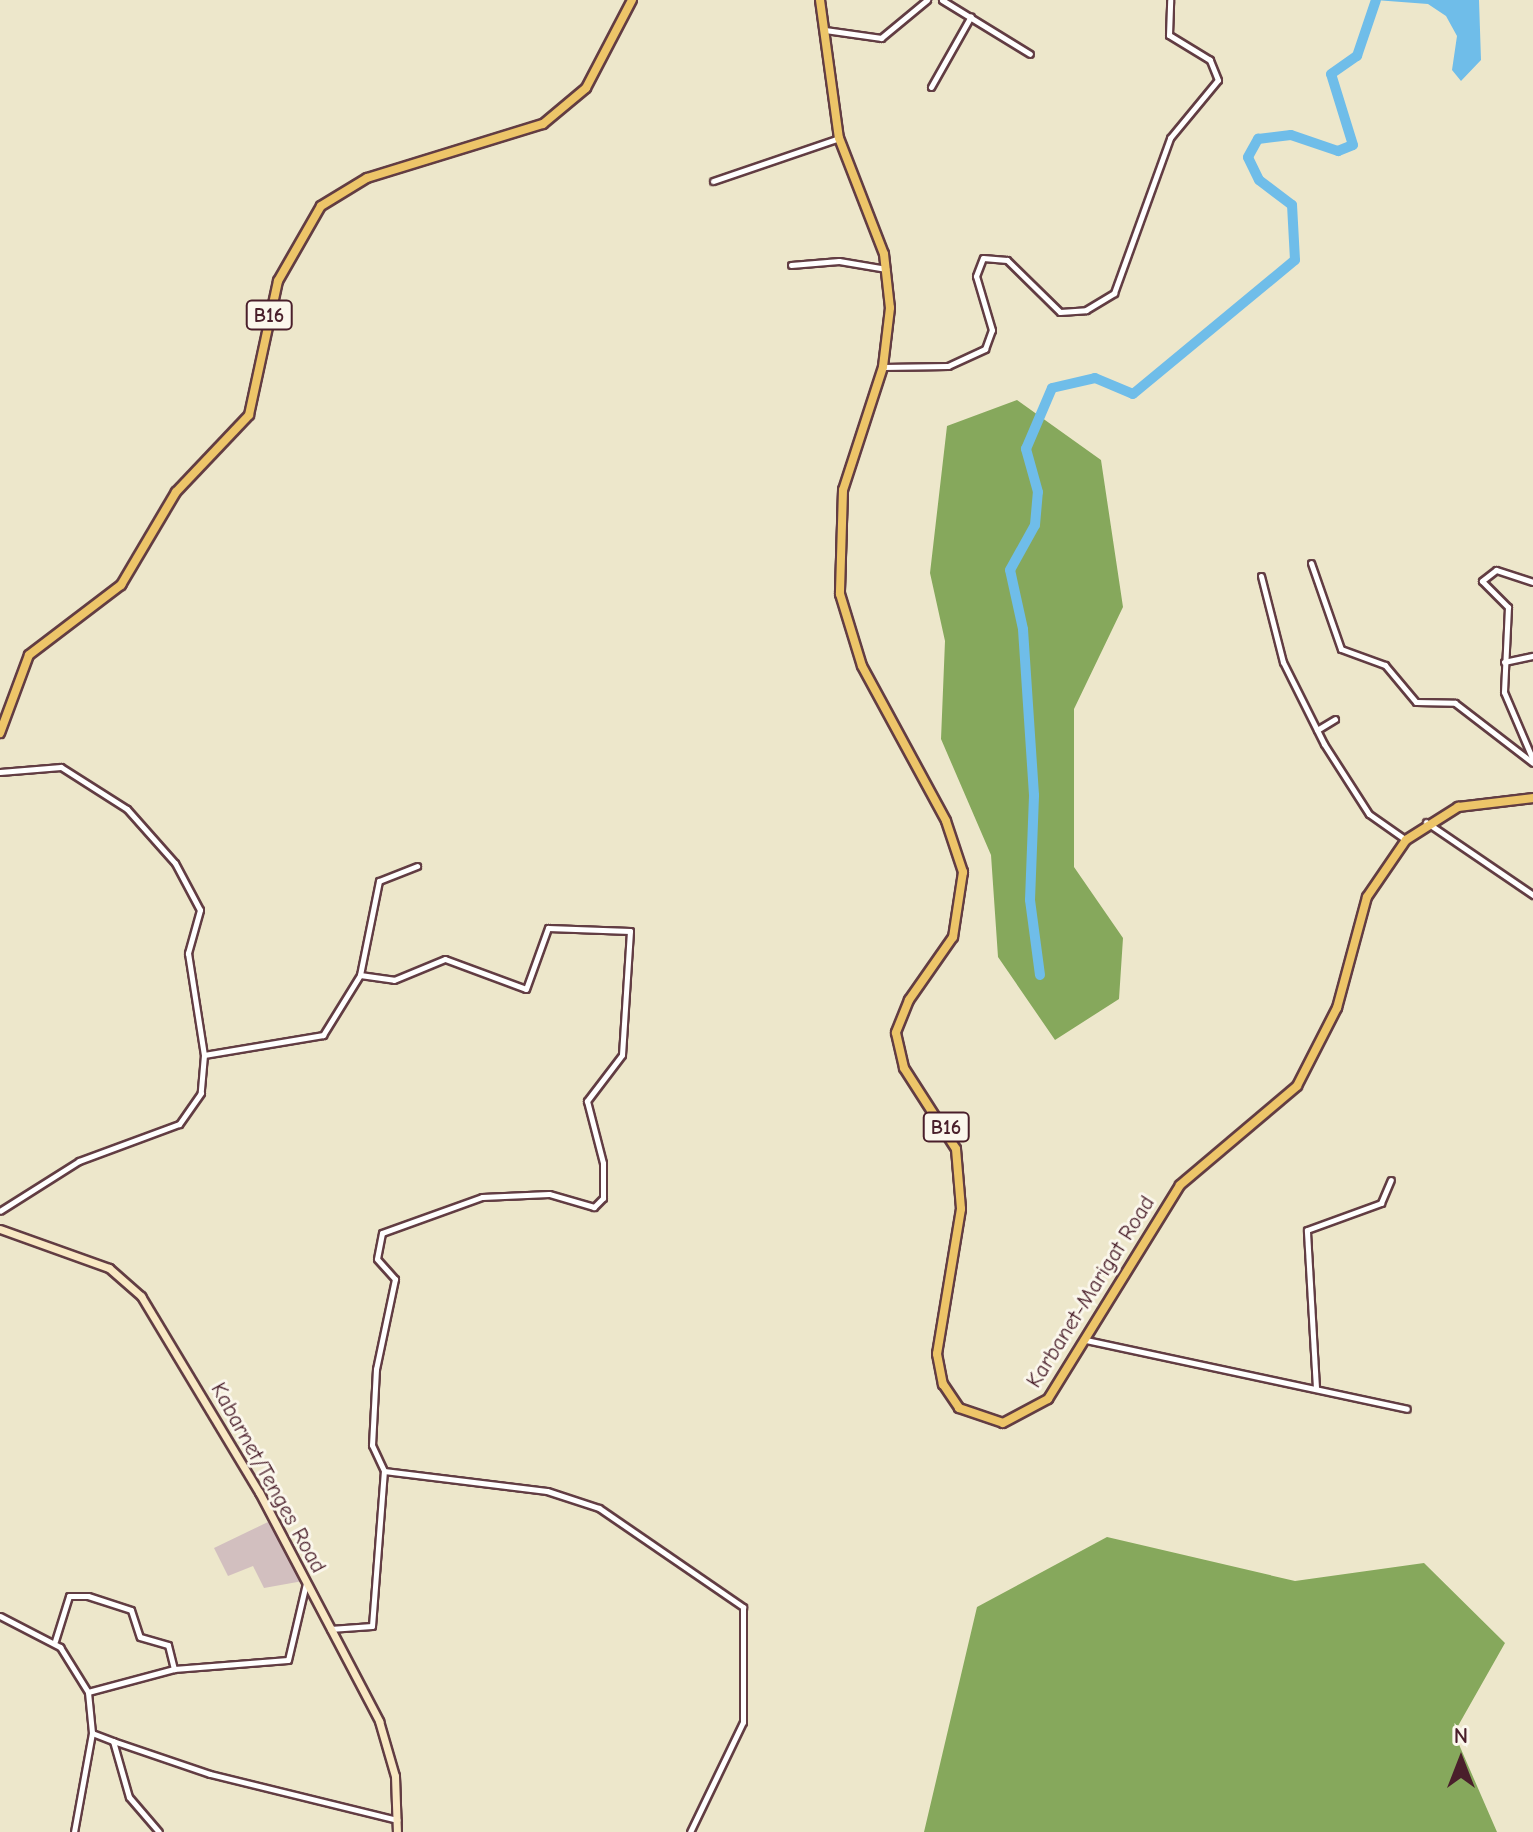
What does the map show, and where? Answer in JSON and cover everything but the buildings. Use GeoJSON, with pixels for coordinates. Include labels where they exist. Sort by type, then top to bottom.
{"type":"FeatureCollection","features":[{"type":"Feature","properties":{"kind":"main road","name":"B16"},"geometry":{"type":"LineString","coordinates":[[0,733],[29,655],[121,585],[176,492],[249,415],[278,281],[321,206],[367,178],[543,124],[586,88],[632,0]]}},
{"type":"Feature","properties":{"kind":"main road","name":"Karbanet-Marigat Road"},"geometry":{"type":"LineString","coordinates":[[820,0],[839,138],[886,269],[883,367],[843,490],[837,568],[862,666],[960,853],[964,895],[953,937],[909,1000],[896,1033],[904,1068],[946,1128],[960,1175],[938,1370],[967,1415],[1003,1423],[1048,1399],[1180,1185],[1288,1096],[1313,1063],[1367,897],[1406,840],[1426,822],[1474,802],[1533,798]]}},
{"type":"Feature","properties":{"kind":"street"},"geometry":{"type":"LineString","coordinates":[[825,30],[880,38],[927,0]]}},
{"type":"Feature","properties":{"kind":"street"},"geometry":{"type":"LineString","coordinates":[[942,0],[971,16],[993,37],[1030,54]]}},
{"type":"Feature","properties":{"kind":"street"},"geometry":{"type":"LineString","coordinates":[[883,367],[948,366],[985,349],[991,321],[976,276],[983,258],[1007,260],[1060,312],[1086,310],[1114,293],[1170,138],[1218,80],[1210,60],[1169,35],[1168,0]]}},
{"type":"Feature","properties":{"kind":"street"},"geometry":{"type":"LineString","coordinates":[[931,87],[971,16]]}},
{"type":"Feature","properties":{"kind":"street"},"geometry":{"type":"LineString","coordinates":[[713,181],[839,138]]}},
{"type":"Feature","properties":{"kind":"street"},"geometry":{"type":"LineString","coordinates":[[791,265],[839,261],[886,269]]}},
{"type":"Feature","properties":{"kind":"street"},"geometry":{"type":"LineString","coordinates":[[1311,563],[1341,649],[1385,665],[1416,702],[1455,703],[1533,762]]}},
{"type":"Feature","properties":{"kind":"street"},"geometry":{"type":"LineString","coordinates":[[1533,582],[1501,570],[1482,578],[1508,607],[1504,662],[1506,705],[1533,762]]}},
{"type":"Feature","properties":{"kind":"street"},"geometry":{"type":"LineString","coordinates":[[1261,576],[1273,635],[1317,730],[1361,804],[1406,840]]}},
{"type":"Feature","properties":{"kind":"street"},"geometry":{"type":"LineString","coordinates":[[1504,662],[1533,656]]}},
{"type":"Feature","properties":{"kind":"street"},"geometry":{"type":"LineString","coordinates":[[1317,730],[1335,719]]}},
{"type":"Feature","properties":{"kind":"street"},"geometry":{"type":"LineString","coordinates":[[0,772],[61,767],[127,809],[175,863],[200,910],[188,953],[204,1055],[201,1093],[179,1124],[79,1161],[0,1211]]}},
{"type":"Feature","properties":{"kind":"street"},"geometry":{"type":"LineString","coordinates":[[1426,822],[1533,895]]}},
{"type":"Feature","properties":{"kind":"street"},"geometry":{"type":"LineString","coordinates":[[204,1055],[318,1037],[360,975],[379,881],[417,866]]}},
{"type":"Feature","properties":{"kind":"street"},"geometry":{"type":"LineString","coordinates":[[330,1629],[372,1626],[384,1471],[374,1455],[371,1415],[395,1279],[377,1259],[377,1241],[393,1226],[482,1197],[549,1194],[600,1204],[603,1163],[587,1101],[622,1055],[630,931],[548,928],[526,989],[445,959],[394,980],[360,975]]}},
{"type":"Feature","properties":{"kind":"street"},"geometry":{"type":"LineString","coordinates":[[1316,1388],[1307,1230],[1381,1203],[1391,1180]]}},
{"type":"Feature","properties":{"kind":"street","name":"Kabarnet/Tenges Road"},"geometry":{"type":"LineString","coordinates":[[0,1229],[109,1268],[134,1287],[227,1436],[387,1738],[397,1832]]}},
{"type":"Feature","properties":{"kind":"street"},"geometry":{"type":"LineString","coordinates":[[1086,1340],[1407,1409]]}},
{"type":"Feature","properties":{"kind":"street"},"geometry":{"type":"LineString","coordinates":[[384,1471],[547,1491],[586,1503],[743,1607],[743,1722],[730,1763],[690,1832]]}},
{"type":"Feature","properties":{"kind":"street"},"geometry":{"type":"LineString","coordinates":[[88,1692],[174,1669],[288,1660],[306,1583]]}},
{"type":"Feature","properties":{"kind":"street"},"geometry":{"type":"LineString","coordinates":[[55,1641],[69,1596],[88,1596],[131,1610],[140,1637],[168,1645],[174,1669]]}},
{"type":"Feature","properties":{"kind":"street"},"geometry":{"type":"LineString","coordinates":[[0,1616],[55,1641],[88,1692],[92,1733],[74,1832]]}},
{"type":"Feature","properties":{"kind":"street"},"geometry":{"type":"LineString","coordinates":[[92,1733],[210,1774],[397,1820]]}},
{"type":"Feature","properties":{"kind":"street"},"geometry":{"type":"LineString","coordinates":[[113,1741],[129,1797],[159,1832]]}},
{"type":"Feature","properties":{"kind":"shaded area"},"geometry":{"type":"Polygon","coordinates":[[[268,1522],[303,1581],[264,1588],[253,1566],[228,1576],[214,1548],[268,1522]]]}},
{"type":"Feature","properties":{"kind":"green space"},"geometry":{"type":"Polygon","coordinates":[[[1017,400],[1101,460],[1123,607],[1074,709],[1074,867],[1123,938],[1119,999],[1055,1040],[998,957],[991,855],[941,739],[945,641],[930,573],[947,426],[1017,400]]]}},
{"type":"Feature","properties":{"kind":"green space"},"geometry":{"type":"Polygon","coordinates":[[[1107,1537],[1295,1581],[1424,1563],[1505,1643],[1454,1733],[1497,1832],[924,1832],[977,1607],[1107,1537]]]}},
{"type":"Feature","properties":{"kind":"water"},"geometry":{"type":"Polygon","coordinates":[[[1375,0],[1479,0],[1481,60],[1461,81],[1452,70],[1457,36],[1446,16],[1428,4],[1375,0]]]}},
{"type":"Feature","properties":{"kind":"waterway"},"geometry":{"type":"LineString","coordinates":[[1040,975],[1030,900],[1034,795],[1023,629],[1010,570],[1035,525],[1038,492],[1026,449],[1052,388],[1095,378],[1133,394],[1295,260],[1292,205],[1259,180],[1248,157],[1258,139],[1291,135],[1338,151],[1353,145],[1331,74],[1357,56],[1376,0]]}}]}
